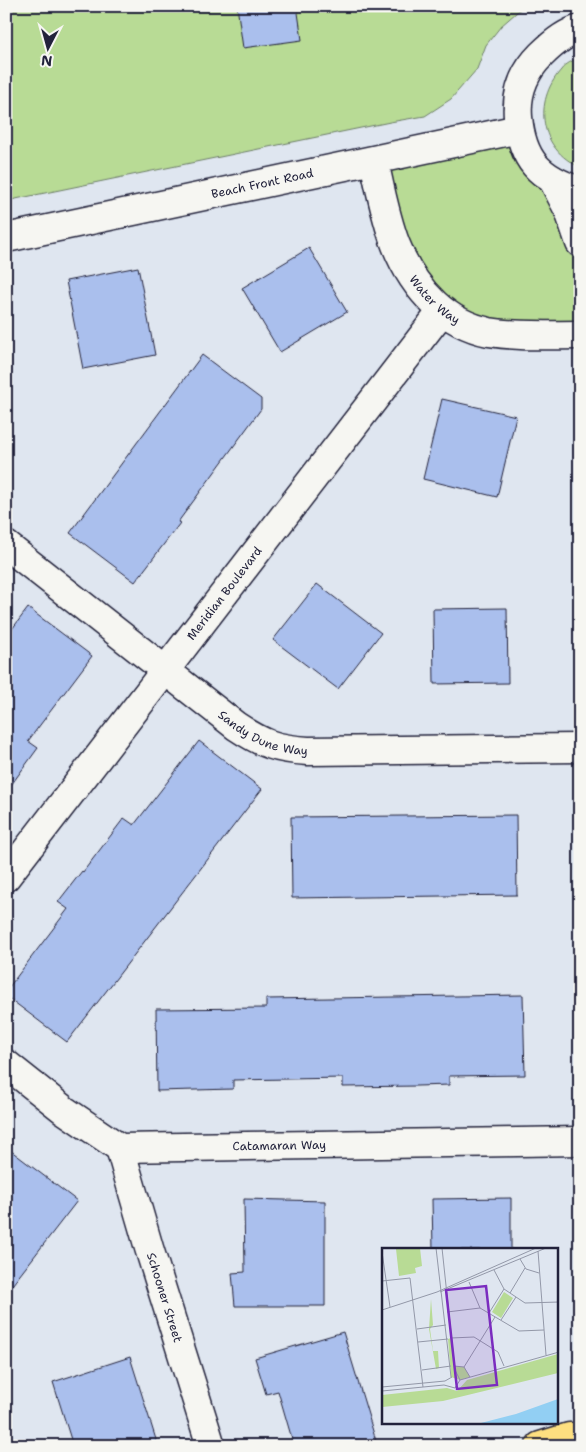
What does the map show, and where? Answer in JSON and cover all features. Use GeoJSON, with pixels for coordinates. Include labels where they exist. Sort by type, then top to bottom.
{"type":"FeatureCollection","features":[{"type":"Feature","properties":{"kind":"main road"},"geometry":{"type":"LineString","coordinates":[[540,1446],[569,1437],[580,1437]]}},
{"type":"Feature","properties":{"kind":"street"},"geometry":{"type":"LineString","coordinates":[[580,29],[561,38],[549,47],[527,72],[517,99],[519,129],[526,154],[535,165],[553,180],[580,191]]}},
{"type":"Feature","properties":{"kind":"street","name":"Beach Front Road"},"geometry":{"type":"LineString","coordinates":[[6,238],[519,129]]}},
{"type":"Feature","properties":{"kind":"street","name":"Water Way"},"geometry":{"type":"LineString","coordinates":[[374,160],[389,228],[401,260],[420,288],[442,311],[458,321],[487,332],[519,335],[580,335]]}},
{"type":"Feature","properties":{"kind":"street"},"geometry":{"type":"LineString","coordinates":[[553,180],[569,211],[580,243]]}},
{"type":"Feature","properties":{"kind":"street","name":"Meridian Boulevard"},"geometry":{"type":"LineString","coordinates":[[6,877],[442,311]]}},
{"type":"Feature","properties":{"kind":"street","name":"Sandy Dune Way"},"geometry":{"type":"LineString","coordinates":[[6,545],[166,669],[236,726],[276,748],[308,752],[580,748]]}},
{"type":"Feature","properties":{"kind":"street"},"geometry":{"type":"LineString","coordinates":[[6,1064],[64,1110],[120,1148]]}},
{"type":"Feature","properties":{"kind":"street","name":"Catamaran Way"},"geometry":{"type":"LineString","coordinates":[[120,1148],[580,1141]]}},
{"type":"Feature","properties":{"kind":"street","name":"Schooner Street"},"geometry":{"type":"LineString","coordinates":[[120,1148],[211,1446]]}},
{"type":"Feature","properties":{"kind":"green space"},"geometry":{"type":"Polygon","coordinates":[[[6,6],[524,6],[501,26],[486,45],[477,69],[451,99],[425,116],[6,201],[6,6]]]}},
{"type":"Feature","properties":{"kind":"green space"},"geometry":{"type":"Polygon","coordinates":[[[580,57],[580,167],[566,159],[556,149],[549,137],[545,124],[544,110],[546,96],[552,83],[565,66],[580,57]]]}},
{"type":"Feature","properties":{"kind":"green space"},"geometry":{"type":"Polygon","coordinates":[[[521,140],[580,191],[580,335],[519,335],[431,300],[374,161],[521,140]]]}},
{"type":"Feature","properties":{"kind":"building"},"geometry":{"type":"Polygon","coordinates":[[[237,6],[297,6],[302,40],[243,48],[237,6]]]}},
{"type":"Feature","properties":{"kind":"building"},"geometry":{"type":"Polygon","coordinates":[[[309,248],[347,312],[280,352],[242,288],[309,248]]]}},
{"type":"Feature","properties":{"kind":"building"},"geometry":{"type":"Polygon","coordinates":[[[138,267],[155,355],[83,369],[66,281],[138,267]]]}},
{"type":"Feature","properties":{"kind":"building"},"geometry":{"type":"Polygon","coordinates":[[[202,355],[261,399],[261,409],[178,522],[180,523],[135,582],[70,533],[202,355]]]}},
{"type":"Feature","properties":{"kind":"building"},"geometry":{"type":"Polygon","coordinates":[[[442,399],[516,416],[497,497],[423,479],[442,399]]]}},
{"type":"Feature","properties":{"kind":"building"},"geometry":{"type":"Polygon","coordinates":[[[317,584],[381,633],[338,689],[273,640],[317,584]]]}},
{"type":"Feature","properties":{"kind":"building"},"geometry":{"type":"Polygon","coordinates":[[[28,608],[92,656],[28,741],[38,748],[6,792],[6,637],[28,608]]]}},
{"type":"Feature","properties":{"kind":"building"},"geometry":{"type":"Polygon","coordinates":[[[507,608],[508,683],[434,684],[433,609],[507,608]]]}},
{"type":"Feature","properties":{"kind":"building"},"geometry":{"type":"Polygon","coordinates":[[[199,741],[262,789],[67,1042],[6,996],[6,991],[68,909],[58,902],[124,818],[134,825],[199,741]]]}},
{"type":"Feature","properties":{"kind":"building"},"geometry":{"type":"Polygon","coordinates":[[[516,815],[517,895],[292,898],[291,817],[516,815]]]}},
{"type":"Feature","properties":{"kind":"building"},"geometry":{"type":"Polygon","coordinates":[[[523,995],[525,1075],[449,1076],[449,1085],[417,1086],[343,1087],[343,1078],[233,1080],[233,1089],[157,1091],[156,1009],[266,1008],[266,999],[523,995]]]}},
{"type":"Feature","properties":{"kind":"building"},"geometry":{"type":"Polygon","coordinates":[[[6,1147],[77,1201],[6,1293],[6,1147]]]}},
{"type":"Feature","properties":{"kind":"building"},"geometry":{"type":"Polygon","coordinates":[[[511,1198],[511,1248],[433,1248],[432,1199],[511,1198]]]}},
{"type":"Feature","properties":{"kind":"building"},"geometry":{"type":"Polygon","coordinates":[[[244,1199],[325,1201],[325,1306],[235,1306],[232,1273],[245,1272],[244,1199]]]}},
{"type":"Feature","properties":{"kind":"building"},"geometry":{"type":"Polygon","coordinates":[[[343,1332],[376,1441],[360,1446],[294,1446],[278,1391],[266,1394],[255,1358],[343,1332]]]}},
{"type":"Feature","properties":{"kind":"building"},"geometry":{"type":"Polygon","coordinates":[[[130,1357],[158,1446],[73,1446],[53,1382],[130,1357]]]}}]}
